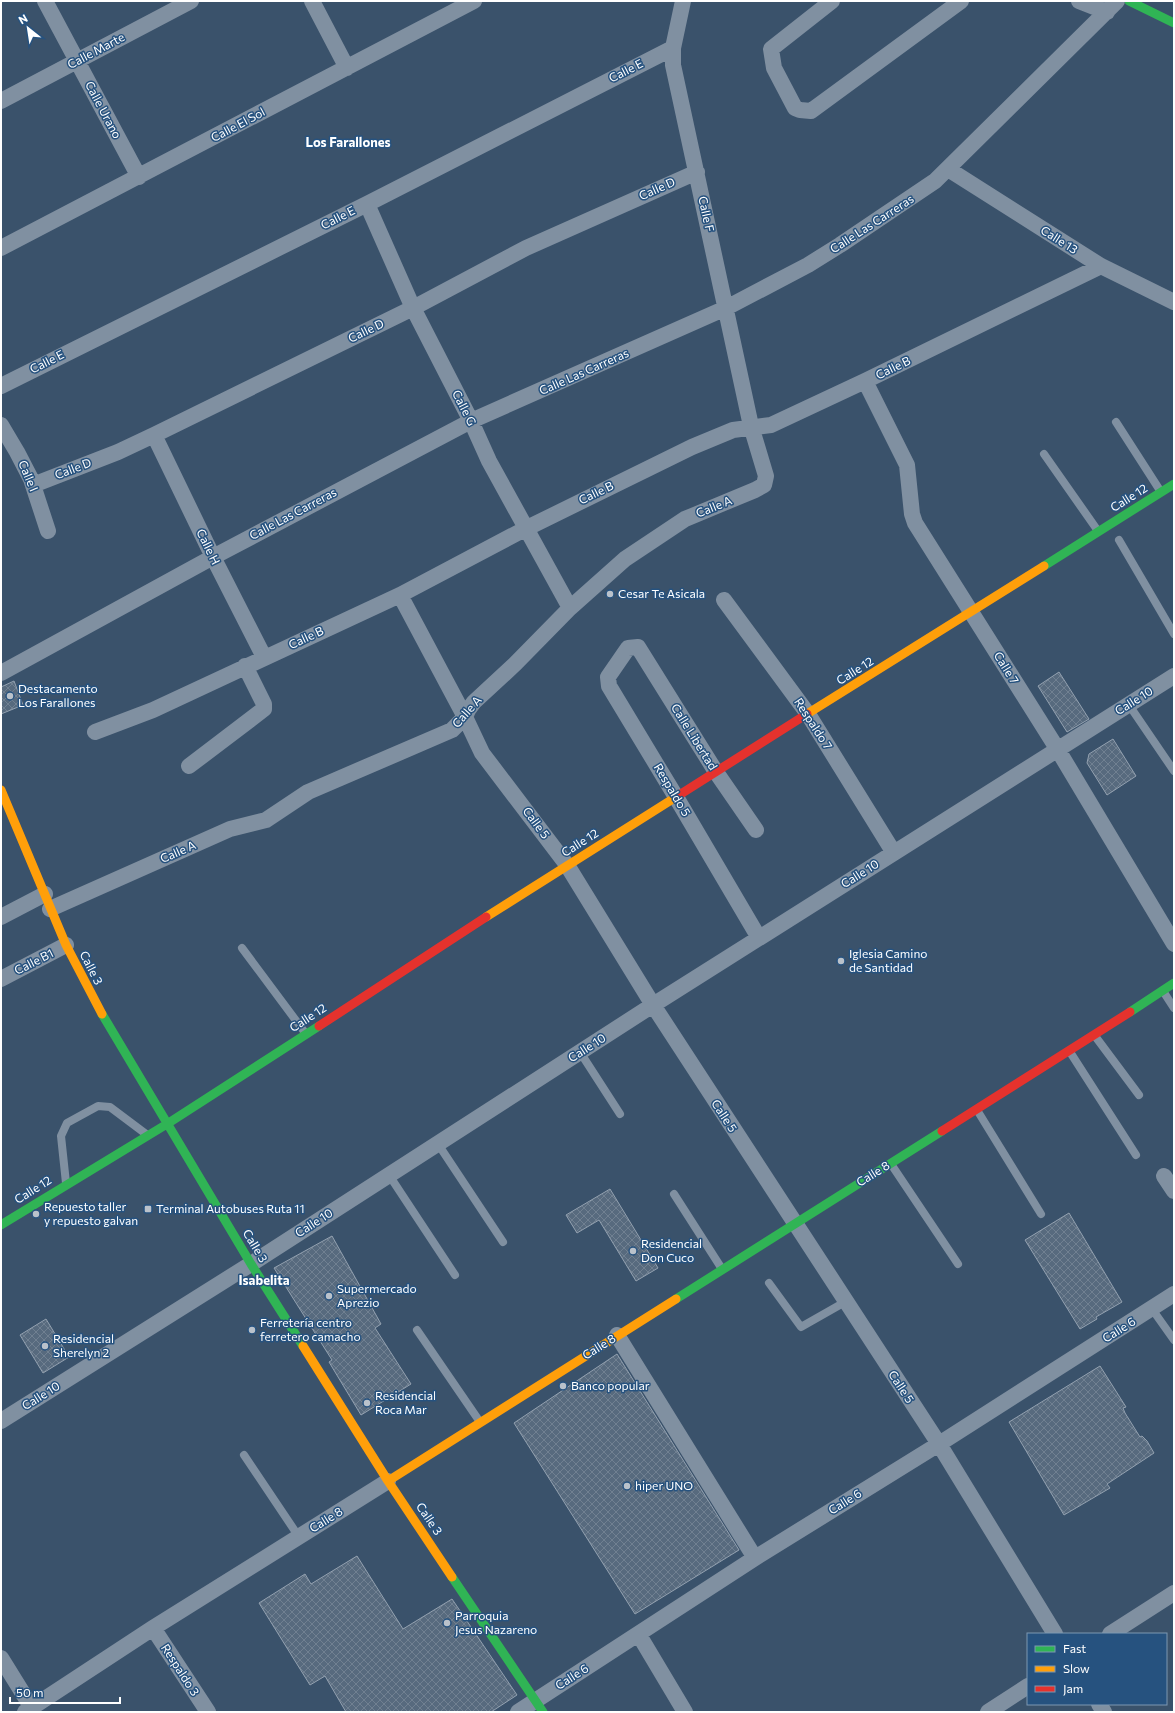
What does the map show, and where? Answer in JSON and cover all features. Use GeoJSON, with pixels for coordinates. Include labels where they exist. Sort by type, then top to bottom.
{"type":"FeatureCollection","features":[{"type":"Feature","properties":{"kind":"street","name":"Calle Urano"},"geometry":{"type":"LineString","coordinates":[[45,1],[139,177]]}},
{"type":"Feature","properties":{"kind":"street","name":"Calle Marte"},"geometry":{"type":"LineString","coordinates":[[1,101],[191,1]]}},
{"type":"Feature","properties":{"kind":"street"},"geometry":{"type":"LineString","coordinates":[[312,1],[347,68]]}},
{"type":"Feature","properties":{"kind":"street","name":"Calle El Sol"},"geometry":{"type":"LineString","coordinates":[[1,248],[474,1]]}},
{"type":"Feature","properties":{"kind":"street","name":"Calle F"},"geometry":{"type":"LineString","coordinates":[[683,1],[673,48],[673,65],[751,426]]}},
{"type":"Feature","properties":{"kind":"street"},"geometry":{"type":"LineString","coordinates":[[832,1],[771,48],[774,68],[795,108],[800,110],[811,111],[961,1]]}},
{"type":"Feature","properties":{"kind":"street"},"geometry":{"type":"LineString","coordinates":[[1079,1],[1112,6]]}},
{"type":"Feature","properties":{"kind":"street"},"geometry":{"type":"LineString","coordinates":[[1129,1],[1174,23]]}},
{"type":"Feature","properties":{"kind":"street","name":"Calle Las Carreras"},"geometry":{"type":"LineString","coordinates":[[1,673],[213,557],[471,421],[726,308],[840,245],[912,198],[948,169],[1112,6]]}},
{"type":"Feature","properties":{"kind":"street","name":"Calle E"},"geometry":{"type":"LineString","coordinates":[[1,386],[366,204],[673,48]]}},
{"type":"Feature","properties":{"kind":"street","name":"Calle 13"},"geometry":{"type":"LineString","coordinates":[[948,169],[1101,266],[1174,302]]}},
{"type":"Feature","properties":{"kind":"street","name":"Calle D"},"geometry":{"type":"LineString","coordinates":[[33,485],[118,452],[413,308],[526,248],[697,172]]}},
{"type":"Feature","properties":{"kind":"street","name":"Calle G"},"geometry":{"type":"LineString","coordinates":[[366,204],[413,308],[471,421],[489,461],[525,529],[570,608]]}},
{"type":"Feature","properties":{"kind":"street","name":"Calle B"},"geometry":{"type":"LineString","coordinates":[[95,732],[152,710],[400,595],[525,529],[692,447],[733,430],[751,426],[771,425],[1101,266]]}},
{"type":"Feature","properties":{"kind":"street","name":"Calle 7"},"geometry":{"type":"LineString","coordinates":[[865,381],[907,465],[912,514],[915,523],[1058,750],[1174,944]]}},
{"type":"Feature","properties":{"kind":"street","name":"Calle I"},"geometry":{"type":"LineString","coordinates":[[1,425],[17,452],[33,485],[48,531]]}},
{"type":"Feature","properties":{"kind":"street","name":"Calle A"},"geometry":{"type":"LineString","coordinates":[[1,917],[48,901],[230,829],[266,820],[308,792],[450,731],[465,717],[474,702],[516,664],[570,608],[625,559],[685,519],[764,485],[766,476],[751,426]]}},
{"type":"Feature","properties":{"kind":"street","name":"Calle H"},"geometry":{"type":"LineString","coordinates":[[154,435],[213,557],[264,657]]}},
{"type":"Feature","properties":{"kind":"street","name":"Calle 12"},"geometry":{"type":"LineString","coordinates":[[2,1222],[167,1124],[568,865],[1174,484]]}},
{"type":"Feature","properties":{"kind":"street","name":"Calle 5"},"geometry":{"type":"LineString","coordinates":[[400,595],[465,717],[482,753],[568,865],[653,1005],[794,1224],[939,1444],[1054,1633]]}},
{"type":"Feature","properties":{"kind":"street","name":"Respaldo 7"},"geometry":{"type":"LineString","coordinates":[[724,600],[808,714],[894,853]]}},
{"type":"Feature","properties":{"kind":"street","name":"Calle Libertad"},"geometry":{"type":"LineString","coordinates":[[633,647],[638,647],[716,772],[756,830]]}},
{"type":"Feature","properties":{"kind":"street","name":"Respaldo 5"},"geometry":{"type":"LineString","coordinates":[[633,647],[628,648],[608,677],[608,682],[759,938]]}},
{"type":"Feature","properties":{"kind":"street"},"geometry":{"type":"LineString","coordinates":[[189,766],[264,709],[264,704],[245,666]]}},
{"type":"Feature","properties":{"kind":"street","name":"Calle 10"},"geometry":{"type":"LineString","coordinates":[[1,1421],[251,1264],[653,1005],[1174,676]]}},
{"type":"Feature","properties":{"kind":"street","name":"Calle 3"},"geometry":{"type":"LineString","coordinates":[[1,790],[7,821],[48,901],[66,945],[106,1022],[251,1264],[388,1481],[540,1706]]}},
{"type":"Feature","properties":{"kind":"street","name":"Calle B1"},"geometry":{"type":"LineString","coordinates":[[1,979],[66,945]]}},
{"type":"Feature","properties":{"kind":"street","name":"Calle 8"},"geometry":{"type":"LineString","coordinates":[[29,1710],[153,1628],[1095,1035],[1174,983]]}},
{"type":"Feature","properties":{"kind":"street"},"geometry":{"type":"LineString","coordinates":[[1164,1176],[1174,1191]]}},
{"type":"Feature","properties":{"kind":"street","name":"Calle 6"},"geometry":{"type":"LineString","coordinates":[[518,1712],[540,1706],[638,1635],[755,1558],[939,1444],[1174,1294]]}},
{"type":"Feature","properties":{"kind":"street"},"geometry":{"type":"LineString","coordinates":[[617,1335],[755,1558]]}},
{"type":"Feature","properties":{"kind":"street"},"geometry":{"type":"LineString","coordinates":[[1112,1633],[1174,1593]]}},
{"type":"Feature","properties":{"kind":"street","name":"Respaldo 3"},"geometry":{"type":"LineString","coordinates":[[153,1628],[204,1711]]}},
{"type":"Feature","properties":{"kind":"street"},"geometry":{"type":"LineString","coordinates":[[638,1635],[685,1712]]}},
{"type":"Feature","properties":{"kind":"street"},"geometry":{"type":"LineString","coordinates":[[1,1658],[29,1710]]}},
{"type":"Feature","properties":{"kind":"street"},"geometry":{"type":"LineString","coordinates":[[988,1712],[1027,1687]]}},
{"type":"Feature","properties":{"kind":"lane"},"geometry":{"type":"LineString","coordinates":[[1116,422],[1161,492]]}},
{"type":"Feature","properties":{"kind":"lane"},"geometry":{"type":"LineString","coordinates":[[1044,454],[1098,532]]}},
{"type":"Feature","properties":{"kind":"lane"},"geometry":{"type":"LineString","coordinates":[[1119,540],[1174,634]]}},
{"type":"Feature","properties":{"kind":"lane"},"geometry":{"type":"LineString","coordinates":[[1129,705],[1174,771]]}},
{"type":"Feature","properties":{"kind":"lane"},"geometry":{"type":"LineString","coordinates":[[242,948],[306,1034]]}},
{"type":"Feature","properties":{"kind":"lane"},"geometry":{"type":"LineString","coordinates":[[1163,990],[1174,1008]]}},
{"type":"Feature","properties":{"kind":"lane"},"geometry":{"type":"LineString","coordinates":[[1095,1035],[1139,1095]]}},
{"type":"Feature","properties":{"kind":"lane"},"geometry":{"type":"LineString","coordinates":[[1069,1051],[1136,1155]]}},
{"type":"Feature","properties":{"kind":"lane"},"geometry":{"type":"LineString","coordinates":[[580,1052],[620,1114]]}},
{"type":"Feature","properties":{"kind":"lane"},"geometry":{"type":"LineString","coordinates":[[66,1184],[61,1136],[67,1123],[98,1106],[110,1107],[148,1135]]}},
{"type":"Feature","properties":{"kind":"lane"},"geometry":{"type":"LineString","coordinates":[[977,1109],[1042,1214]]}},
{"type":"Feature","properties":{"kind":"lane"},"geometry":{"type":"LineString","coordinates":[[438,1144],[502,1242]]}},
{"type":"Feature","properties":{"kind":"lane"},"geometry":{"type":"LineString","coordinates":[[891,1163],[958,1264]]}},
{"type":"Feature","properties":{"kind":"lane"},"geometry":{"type":"LineString","coordinates":[[389,1175],[454,1275]]}},
{"type":"Feature","properties":{"kind":"lane"},"geometry":{"type":"LineString","coordinates":[[674,1194],[722,1269]]}},
{"type":"Feature","properties":{"kind":"lane"},"geometry":{"type":"LineString","coordinates":[[769,1283],[800,1328],[845,1302]]}},
{"type":"Feature","properties":{"kind":"lane"},"geometry":{"type":"LineString","coordinates":[[1152,1309],[1174,1340]]}},
{"type":"Feature","properties":{"kind":"lane"},"geometry":{"type":"LineString","coordinates":[[417,1330],[481,1422]]}},
{"type":"Feature","properties":{"kind":"lane"},"geometry":{"type":"LineString","coordinates":[[244,1455],[299,1537]]}},
{"type":"Feature","properties":{"kind":"building"},"geometry":{"type":"Polygon","coordinates":[[[1059,672],[1089,719],[1067,732],[1038,686],[1059,672]]]}},
{"type":"Feature","properties":{"kind":"building","name":"Destacamento Los Farallones"},"geometry":{"type":"Polygon","coordinates":[[[14,681],[23,705],[1,714],[1,687],[14,681]]]}},
{"type":"Feature","properties":{"kind":"building"},"geometry":{"type":"Polygon","coordinates":[[[1113,739],[1136,776],[1107,795],[1087,763],[1089,754],[1113,739]]]}},
{"type":"Feature","properties":{"kind":"building","name":"Residencial Don Cuco"},"geometry":{"type":"Polygon","coordinates":[[[610,1189],[658,1268],[636,1281],[599,1220],[577,1233],[566,1215],[610,1189]]]}},
{"type":"Feature","properties":{"kind":"building"},"geometry":{"type":"Polygon","coordinates":[[[1069,1213],[1122,1302],[1096,1317],[1097,1319],[1080,1329],[1025,1240],[1069,1213]]]}},
{"type":"Feature","properties":{"kind":"building","name":"Supermercado Aprezio"},"geometry":{"type":"Polygon","coordinates":[[[332,1236],[381,1324],[375,1328],[411,1384],[361,1415],[329,1362],[332,1360],[274,1268],[332,1236]]]}},
{"type":"Feature","properties":{"kind":"building","name":"Residencial Sherelyn 2"},"geometry":{"type":"Polygon","coordinates":[[[46,1319],[69,1357],[43,1373],[20,1335],[46,1319]]]}},
{"type":"Feature","properties":{"kind":"building","name":"hiper UNO"},"geometry":{"type":"Polygon","coordinates":[[[617,1354],[739,1550],[635,1614],[514,1423],[617,1354]]]}},
{"type":"Feature","properties":{"kind":"building"},"geometry":{"type":"Polygon","coordinates":[[[1100,1366],[1126,1407],[1123,1408],[1125,1413],[1140,1437],[1142,1436],[1147,1441],[1154,1453],[1107,1484],[1110,1488],[1064,1515],[1009,1422],[1100,1366]]]}},
{"type":"Feature","properties":{"kind":"building"},"geometry":{"type":"Polygon","coordinates":[[[357,1556],[403,1629],[452,1599],[517,1695],[491,1712],[346,1712],[325,1676],[310,1685],[259,1603],[305,1574],[311,1584],[357,1556]]]}},
{"type":"Feature","properties":{"kind":"traffic: fast"},"geometry":{"type":"LineString","coordinates":[[1129,1],[1174,23]]}},
{"type":"Feature","properties":{"kind":"traffic: fast"},"geometry":{"type":"LineString","coordinates":[[1044,566],[1174,484]]}},
{"type":"Feature","properties":{"kind":"traffic: fast"},"geometry":{"type":"LineString","coordinates":[[1130,1012],[1174,983]]}},
{"type":"Feature","properties":{"kind":"traffic: fast"},"geometry":{"type":"LineString","coordinates":[[102,1014],[251,1264],[303,1346]]}},
{"type":"Feature","properties":{"kind":"traffic: fast"},"geometry":{"type":"LineString","coordinates":[[1,1225],[167,1124],[319,1026]]}},
{"type":"Feature","properties":{"kind":"traffic: fast"},"geometry":{"type":"LineString","coordinates":[[676,1299],[942,1131]]}},
{"type":"Feature","properties":{"kind":"traffic: fast"},"geometry":{"type":"LineString","coordinates":[[452,1577],[543,1712]]}},
{"type":"Feature","properties":{"kind":"traffic: slow"},"geometry":{"type":"LineString","coordinates":[[807,714],[1044,566]]}},
{"type":"Feature","properties":{"kind":"traffic: slow"},"geometry":{"type":"LineString","coordinates":[[1,790],[66,945],[102,1014]]}},
{"type":"Feature","properties":{"kind":"traffic: slow"},"geometry":{"type":"LineString","coordinates":[[486,917],[676,797]]}},
{"type":"Feature","properties":{"kind":"traffic: slow"},"geometry":{"type":"LineString","coordinates":[[388,1481],[676,1299]]}},
{"type":"Feature","properties":{"kind":"traffic: slow"},"geometry":{"type":"LineString","coordinates":[[303,1346],[388,1481],[452,1577]]}},
{"type":"Feature","properties":{"kind":"traffic: jam"},"geometry":{"type":"LineString","coordinates":[[676,797],[807,714]]}},
{"type":"Feature","properties":{"kind":"traffic: jam"},"geometry":{"type":"LineString","coordinates":[[319,1026],[486,917]]}},
{"type":"Feature","properties":{"kind":"traffic: jam"},"geometry":{"type":"LineString","coordinates":[[942,1131],[1130,1012]]}},
{"type":"Feature","properties":{"kind":"place","name":"Cesar Te Asicala"},"geometry":{"type":"Point","coordinates":[610,594]}},
{"type":"Feature","properties":{"kind":"place","name":"Destacamento Los Farallones"},"geometry":{"type":"Point","coordinates":[10,696]}},
{"type":"Feature","properties":{"kind":"place","name":"Iglesia Camino de Santidad"},"geometry":{"type":"Point","coordinates":[841,961]}},
{"type":"Feature","properties":{"kind":"place","name":"Terminal Autobuses Ruta 11"},"geometry":{"type":"Point","coordinates":[148,1209]}},
{"type":"Feature","properties":{"kind":"place","name":"Repuesto taller y repuesto galvan"},"geometry":{"type":"Point","coordinates":[36,1214]}},
{"type":"Feature","properties":{"kind":"place","name":"Residencial Don Cuco"},"geometry":{"type":"Point","coordinates":[633,1251]}},
{"type":"Feature","properties":{"kind":"place","name":"Supermercado Aprezio"},"geometry":{"type":"Point","coordinates":[329,1296]}},
{"type":"Feature","properties":{"kind":"place","name":"Ferretería centro ferretero camacho"},"geometry":{"type":"Point","coordinates":[252,1330]}},
{"type":"Feature","properties":{"kind":"place","name":"Residencial Sherelyn 2"},"geometry":{"type":"Point","coordinates":[45,1346]}},
{"type":"Feature","properties":{"kind":"place","name":"Banco popular"},"geometry":{"type":"Point","coordinates":[563,1386]}},
{"type":"Feature","properties":{"kind":"place","name":"Residencial Roca Mar"},"geometry":{"type":"Point","coordinates":[367,1403]}},
{"type":"Feature","properties":{"kind":"place","name":"hiper UNO"},"geometry":{"type":"Point","coordinates":[627,1486]}},
{"type":"Feature","properties":{"kind":"place","name":"Parroquia Jesus Nazareno"},"geometry":{"type":"Point","coordinates":[447,1623]}},
{"type":"Feature","properties":{"kind":"district","name":"Los Farallones"},"geometry":{"type":"Point","coordinates":[348,142]}},
{"type":"Feature","properties":{"kind":"district","name":"Isabelita"},"geometry":{"type":"Point","coordinates":[264,1280]}}]}
